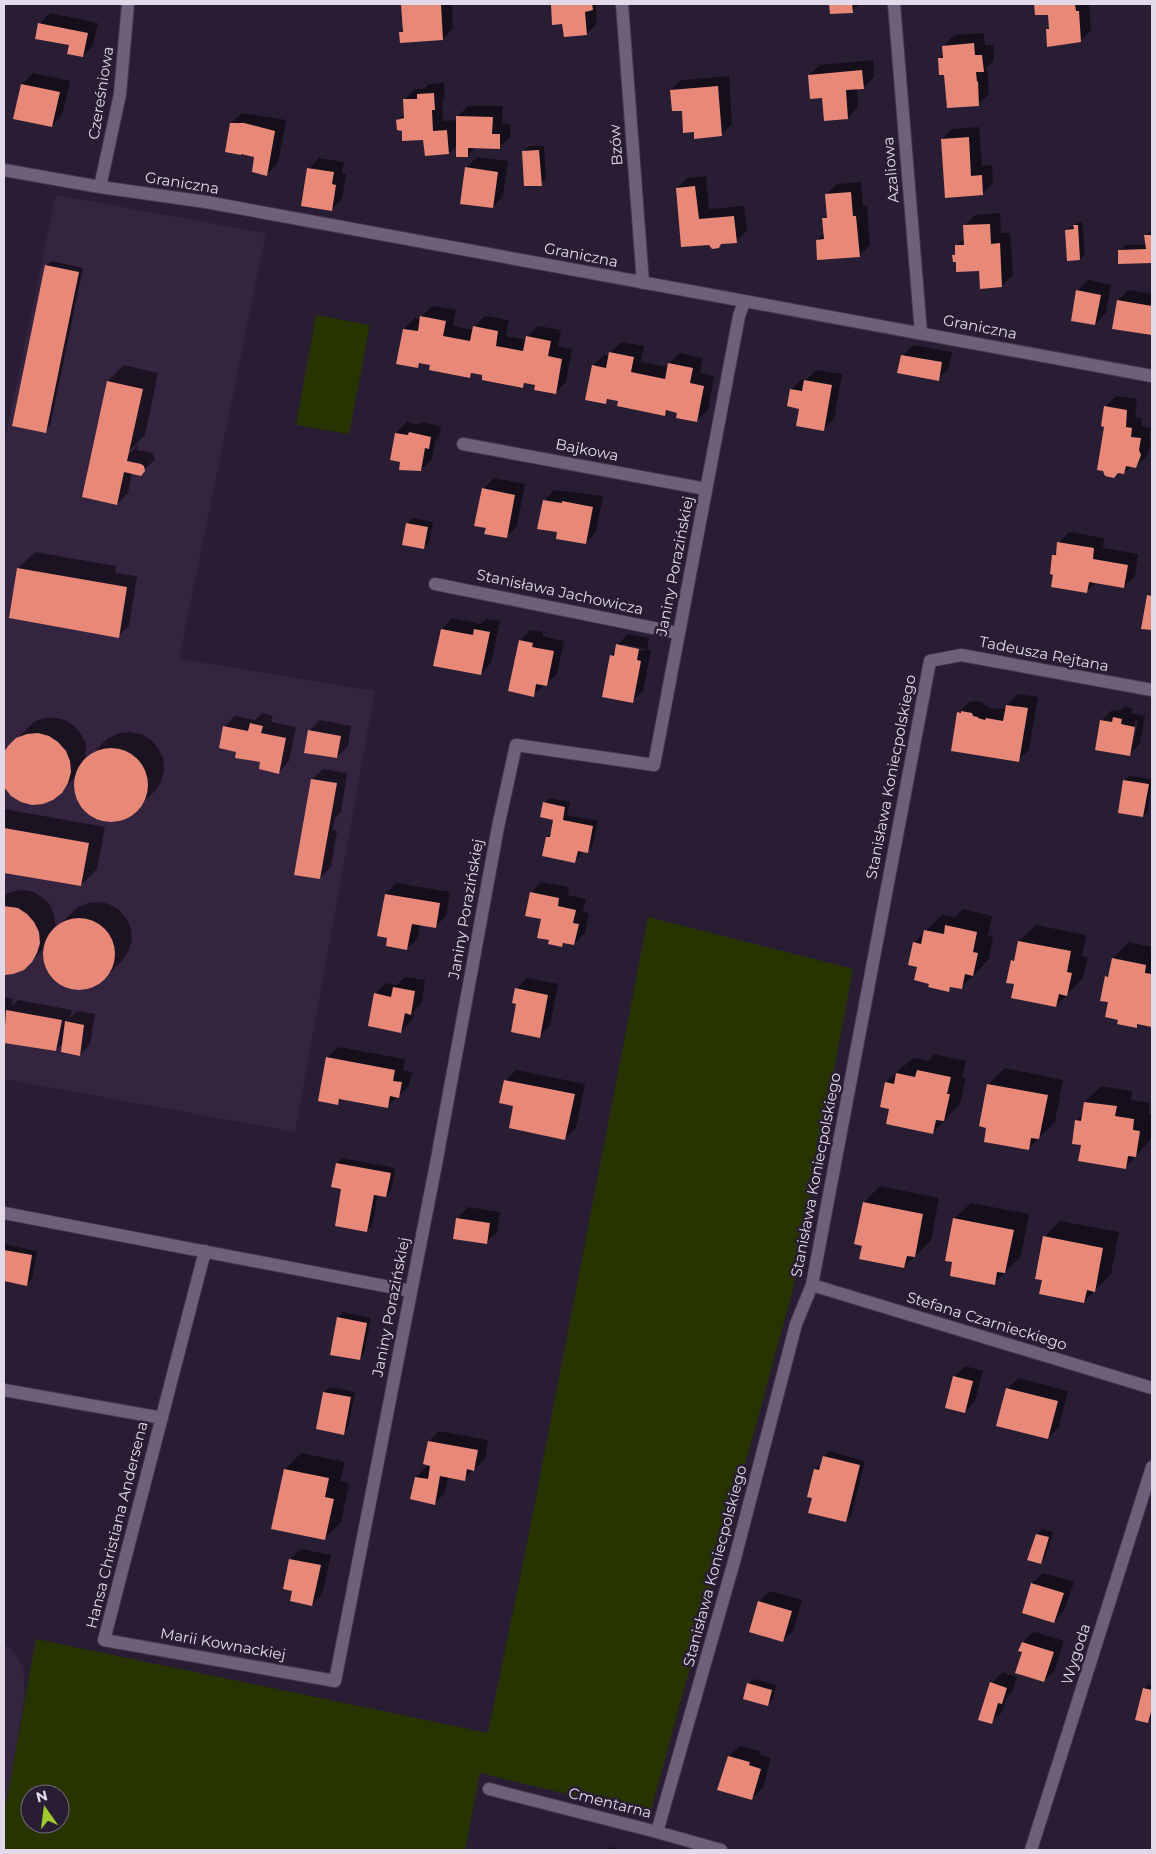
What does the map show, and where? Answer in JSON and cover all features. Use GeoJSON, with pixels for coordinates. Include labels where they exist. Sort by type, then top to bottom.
{"type":"FeatureCollection","features":[{"type":"Feature","properties":{"kind":"street","name":"Czereśniowa"},"geometry":{"type":"LineString","coordinates":[[100,187],[120,94],[128,4]]}},
{"type":"Feature","properties":{"kind":"street","name":"Bzów"},"geometry":{"type":"LineString","coordinates":[[622,4],[643,283]]}},
{"type":"Feature","properties":{"kind":"street","name":"Azaliowa"},"geometry":{"type":"LineString","coordinates":[[894,4],[921,333]]}},
{"type":"Feature","properties":{"kind":"street","name":"Graniczna"},"geometry":{"type":"LineString","coordinates":[[4,170],[100,187],[206,202],[1152,376]]}},
{"type":"Feature","properties":{"kind":"street","name":"Janiny Porazińskiej"},"geometry":{"type":"LineString","coordinates":[[335,1681],[411,1291],[498,827],[516,745],[654,765],[739,316],[744,302]]}},
{"type":"Feature","properties":{"kind":"street","name":"Bajkowa"},"geometry":{"type":"LineString","coordinates":[[463,444],[706,489]]}},
{"type":"Feature","properties":{"kind":"street","name":"Stanisława Jachowicza"},"geometry":{"type":"LineString","coordinates":[[435,584],[678,633]]}},
{"type":"Feature","properties":{"kind":"street","name":"Tadeusza Rejtana"},"geometry":{"type":"LineString","coordinates":[[930,661],[961,655],[1152,690]]}},
{"type":"Feature","properties":{"kind":"street","name":"Stanisława Koniecpolskiego"},"geometry":{"type":"LineString","coordinates":[[657,1832],[736,1558],[796,1324],[812,1285],[930,661]]}},
{"type":"Feature","properties":{"kind":"street"},"geometry":{"type":"LineString","coordinates":[[4,1213],[411,1291]]}},
{"type":"Feature","properties":{"kind":"street","name":"Hansa Christiana Andersena"},"geometry":{"type":"LineString","coordinates":[[104,1640],[205,1251]]}},
{"type":"Feature","properties":{"kind":"street","name":"Stefana Czarnieckiego"},"geometry":{"type":"LineString","coordinates":[[812,1285],[1152,1388]]}},
{"type":"Feature","properties":{"kind":"street","name":"Hansa Christiana Andersena"},"geometry":{"type":"LineString","coordinates":[[4,1390],[162,1418]]}},
{"type":"Feature","properties":{"kind":"street","name":"Wygoda"},"geometry":{"type":"LineString","coordinates":[[1032,1849],[1152,1467]]}},
{"type":"Feature","properties":{"kind":"street","name":"Marii Kownackiej"},"geometry":{"type":"LineString","coordinates":[[104,1640],[335,1681]]}},
{"type":"Feature","properties":{"kind":"street","name":"Cmentarna"},"geometry":{"type":"LineString","coordinates":[[489,1789],[721,1850]]}},
{"type":"Feature","properties":{"kind":"shaded area"},"geometry":{"type":"Polygon","coordinates":[[[56,195],[266,233],[179,659],[375,691],[295,1132],[4,1079],[4,444],[56,195]]]}},
{"type":"Feature","properties":{"kind":"shaded area"},"geometry":{"type":"Polygon","coordinates":[[[4,1646],[10,1647],[23,1667],[25,1695],[4,1814],[4,1646]]]}},
{"type":"Feature","properties":{"kind":"green space"},"geometry":{"type":"Polygon","coordinates":[[[316,315],[370,325],[349,434],[296,425],[316,315]]]}},
{"type":"Feature","properties":{"kind":"green space"},"geometry":{"type":"Polygon","coordinates":[[[648,917],[853,969],[793,1289],[650,1814],[480,1773],[465,1850],[4,1850],[4,1814],[36,1639],[488,1733],[529,1533],[648,917]]]}},
{"type":"Feature","properties":{"kind":"building"},"geometry":{"type":"Polygon","coordinates":[[[401,4],[441,4],[443,40],[400,43],[399,32],[403,32],[401,4]]]}},
{"type":"Feature","properties":{"kind":"building"},"geometry":{"type":"Polygon","coordinates":[[[551,4],[592,4],[593,10],[585,12],[587,35],[564,37],[562,24],[552,25],[551,4]]]}},
{"type":"Feature","properties":{"kind":"building"},"geometry":{"type":"Polygon","coordinates":[[[829,4],[852,4],[853,13],[830,14],[829,4]]]}},
{"type":"Feature","properties":{"kind":"building"},"geometry":{"type":"Polygon","coordinates":[[[1034,4],[1075,4],[1076,11],[1079,11],[1081,42],[1047,47],[1046,29],[1049,29],[1048,15],[1035,15],[1034,4]]]}},
{"type":"Feature","properties":{"kind":"building"},"geometry":{"type":"Polygon","coordinates":[[[38,23],[88,33],[83,57],[67,54],[69,45],[35,39],[38,23]]]}},
{"type":"Feature","properties":{"kind":"building"},"geometry":{"type":"Polygon","coordinates":[[[974,43],[975,55],[982,55],[984,72],[976,72],[979,106],[947,108],[944,75],[939,75],[938,58],[943,58],[942,46],[974,43]]]}},
{"type":"Feature","properties":{"kind":"building"},"geometry":{"type":"Polygon","coordinates":[[[862,70],[864,89],[846,90],[848,119],[824,121],[822,98],[810,99],[808,75],[862,70]]]}},
{"type":"Feature","properties":{"kind":"building"},"geometry":{"type":"Polygon","coordinates":[[[21,84],[60,92],[52,127],[13,119],[21,84]]]}},
{"type":"Feature","properties":{"kind":"building"},"geometry":{"type":"Polygon","coordinates":[[[718,86],[722,136],[694,139],[694,132],[683,133],[682,111],[672,111],[670,90],[718,86]]]}},
{"type":"Feature","properties":{"kind":"building"},"geometry":{"type":"Polygon","coordinates":[[[434,93],[435,110],[432,110],[433,131],[447,130],[449,154],[425,156],[423,140],[402,141],[402,131],[397,130],[396,120],[404,118],[403,99],[417,99],[417,94],[434,93]]]}},
{"type":"Feature","properties":{"kind":"building"},"geometry":{"type":"Polygon","coordinates":[[[456,116],[493,117],[492,134],[500,134],[500,149],[468,148],[468,157],[456,157],[456,116]]]}},
{"type":"Feature","properties":{"kind":"building"},"geometry":{"type":"Polygon","coordinates":[[[230,123],[244,123],[275,131],[267,176],[252,172],[254,157],[225,152],[230,123]]]}},
{"type":"Feature","properties":{"kind":"building"},"geometry":{"type":"Polygon","coordinates":[[[969,137],[971,176],[982,175],[983,195],[945,198],[941,139],[969,137]]]}},
{"type":"Feature","properties":{"kind":"building"},"geometry":{"type":"Polygon","coordinates":[[[539,150],[542,186],[524,186],[522,151],[539,150]]]}},
{"type":"Feature","properties":{"kind":"building"},"geometry":{"type":"Polygon","coordinates":[[[465,167],[498,172],[493,208],[460,204],[465,167]]]}},
{"type":"Feature","properties":{"kind":"building"},"geometry":{"type":"Polygon","coordinates":[[[307,168],[334,172],[332,184],[336,185],[332,211],[301,206],[307,168]]]}},
{"type":"Feature","properties":{"kind":"building"},"geometry":{"type":"Polygon","coordinates":[[[695,186],[699,219],[734,216],[737,243],[721,244],[719,248],[712,249],[709,245],[681,247],[676,188],[695,186]]]}},
{"type":"Feature","properties":{"kind":"building"},"geometry":{"type":"Polygon","coordinates":[[[851,192],[853,216],[856,216],[860,257],[817,260],[816,240],[824,239],[822,218],[827,218],[825,194],[851,192]]]}},
{"type":"Feature","properties":{"kind":"building"},"geometry":{"type":"Polygon","coordinates":[[[990,224],[991,244],[1000,243],[1002,287],[980,289],[979,271],[956,272],[956,262],[953,262],[952,255],[955,255],[955,245],[964,245],[963,225],[990,224]]]}},
{"type":"Feature","properties":{"kind":"building"},"geometry":{"type":"Polygon","coordinates":[[[1073,225],[1078,225],[1080,260],[1067,261],[1065,230],[1074,229],[1073,225]]]}},
{"type":"Feature","properties":{"kind":"building"},"geometry":{"type":"Polygon","coordinates":[[[1144,235],[1152,235],[1152,263],[1118,264],[1118,250],[1146,249],[1144,235]]]}},
{"type":"Feature","properties":{"kind":"building"},"geometry":{"type":"Polygon","coordinates":[[[45,265],[79,272],[46,433],[12,426],[45,265]]]}},
{"type":"Feature","properties":{"kind":"building"},"geometry":{"type":"Polygon","coordinates":[[[1076,290],[1101,295],[1095,325],[1071,321],[1076,290]]]}},
{"type":"Feature","properties":{"kind":"building"},"geometry":{"type":"Polygon","coordinates":[[[1117,300],[1152,306],[1152,335],[1112,329],[1117,300]]]}},
{"type":"Feature","properties":{"kind":"building"},"geometry":{"type":"Polygon","coordinates":[[[420,316],[446,321],[443,336],[470,341],[473,326],[498,331],[496,346],[523,351],[526,336],[551,341],[548,356],[562,359],[556,394],[534,390],[535,385],[530,384],[524,383],[523,388],[482,380],[482,375],[477,374],[471,373],[470,378],[429,370],[430,365],[419,363],[418,368],[396,364],[403,329],[418,331],[420,316]]]}},
{"type":"Feature","properties":{"kind":"building"},"geometry":{"type":"Polygon","coordinates":[[[609,352],[634,357],[631,372],[665,379],[668,363],[693,368],[690,383],[704,386],[697,422],[676,418],[677,413],[666,410],[665,416],[617,406],[618,401],[607,399],[606,404],[585,400],[592,365],[606,368],[609,352]]]}},
{"type":"Feature","properties":{"kind":"building"},"geometry":{"type":"Polygon","coordinates":[[[901,355],[942,362],[939,381],[897,373],[901,355]]]}},
{"type":"Feature","properties":{"kind":"building"},"geometry":{"type":"Polygon","coordinates":[[[804,380],[832,385],[824,431],[796,426],[799,409],[787,406],[790,389],[802,391],[804,380]]]}},
{"type":"Feature","properties":{"kind":"building"},"geometry":{"type":"Polygon","coordinates":[[[107,381],[143,389],[127,461],[141,464],[144,466],[145,471],[141,476],[124,472],[117,505],[82,497],[107,381]]]}},
{"type":"Feature","properties":{"kind":"building"},"geometry":{"type":"Polygon","coordinates":[[[1104,406],[1127,410],[1126,427],[1132,428],[1131,437],[1141,438],[1139,450],[1141,455],[1136,468],[1126,466],[1124,474],[1118,473],[1114,478],[1105,476],[1103,471],[1097,470],[1104,427],[1101,426],[1104,406]]]}},
{"type":"Feature","properties":{"kind":"building"},"geometry":{"type":"Polygon","coordinates":[[[409,432],[431,437],[429,449],[425,448],[421,471],[399,470],[400,462],[390,460],[395,433],[408,435],[409,432]]]}},
{"type":"Feature","properties":{"kind":"building"},"geometry":{"type":"Polygon","coordinates":[[[482,488],[515,495],[507,538],[484,534],[486,528],[474,526],[482,488]]]}},
{"type":"Feature","properties":{"kind":"building"},"geometry":{"type":"Polygon","coordinates":[[[543,500],[562,503],[562,501],[593,507],[586,544],[556,539],[557,532],[537,529],[543,500]]]}},
{"type":"Feature","properties":{"kind":"building"},"geometry":{"type":"Polygon","coordinates":[[[406,523],[428,527],[424,549],[402,545],[406,523]]]}},
{"type":"Feature","properties":{"kind":"building"},"geometry":{"type":"Polygon","coordinates":[[[1057,542],[1094,548],[1093,559],[1128,565],[1124,588],[1089,582],[1087,593],[1051,587],[1053,575],[1050,574],[1052,555],[1056,555],[1057,542]]]}},
{"type":"Feature","properties":{"kind":"building"},"geometry":{"type":"Polygon","coordinates":[[[17,568],[127,587],[119,638],[9,618],[17,568]]]}},
{"type":"Feature","properties":{"kind":"building"},"geometry":{"type":"Polygon","coordinates":[[[1147,595],[1152,596],[1152,630],[1141,629],[1147,595]]]}},
{"type":"Feature","properties":{"kind":"building"},"geometry":{"type":"Polygon","coordinates":[[[441,629],[473,635],[474,629],[490,632],[481,675],[433,666],[441,629]]]}},
{"type":"Feature","properties":{"kind":"building"},"geometry":{"type":"Polygon","coordinates":[[[519,640],[533,643],[532,647],[554,651],[547,686],[536,684],[534,697],[508,691],[519,640]]]}},
{"type":"Feature","properties":{"kind":"building"},"geometry":{"type":"Polygon","coordinates":[[[616,644],[639,649],[637,660],[641,661],[633,703],[602,697],[610,655],[614,656],[616,644]]]}},
{"type":"Feature","properties":{"kind":"building"},"geometry":{"type":"Polygon","coordinates":[[[1006,705],[1028,708],[1019,762],[951,751],[957,712],[972,713],[973,716],[985,720],[986,718],[1003,721],[1006,705]]]}},
{"type":"Feature","properties":{"kind":"building"},"geometry":{"type":"Polygon","coordinates":[[[1113,717],[1122,719],[1121,724],[1135,727],[1130,756],[1095,750],[1100,720],[1112,722],[1113,717]]]}},
{"type":"Feature","properties":{"kind":"building"},"geometry":{"type":"Polygon","coordinates":[[[250,723],[263,726],[261,733],[286,738],[279,774],[259,769],[260,762],[235,758],[236,752],[219,748],[223,726],[248,731],[250,723]]]}},
{"type":"Feature","properties":{"kind":"building"},"geometry":{"type":"Polygon","coordinates":[[[308,730],[341,736],[337,758],[304,753],[308,730]]]}},
{"type":"Feature","properties":{"kind":"building"},"geometry":{"type":"Polygon","coordinates":[[[38,733],[49,736],[66,751],[70,761],[71,772],[68,783],[62,793],[53,800],[43,804],[32,805],[21,802],[11,796],[4,787],[4,752],[16,738],[38,733]]]}},
{"type":"Feature","properties":{"kind":"building"},"geometry":{"type":"Polygon","coordinates":[[[111,748],[125,751],[137,759],[145,771],[148,785],[145,799],[137,811],[125,819],[111,822],[97,819],[85,811],[77,799],[74,785],[77,771],[85,759],[97,751],[111,748]]]}},
{"type":"Feature","properties":{"kind":"building"},"geometry":{"type":"Polygon","coordinates":[[[311,779],[337,783],[320,879],[294,875],[311,779]]]}},
{"type":"Feature","properties":{"kind":"building"},"geometry":{"type":"Polygon","coordinates":[[[1123,780],[1149,784],[1143,817],[1118,813],[1123,780]]]}},
{"type":"Feature","properties":{"kind":"building"},"geometry":{"type":"Polygon","coordinates":[[[543,802],[565,807],[563,820],[593,826],[588,853],[578,851],[575,863],[542,856],[546,837],[550,837],[553,820],[540,817],[543,802]]]}},
{"type":"Feature","properties":{"kind":"building"},"geometry":{"type":"Polygon","coordinates":[[[4,828],[89,843],[81,886],[4,873],[4,828]]]}},
{"type":"Feature","properties":{"kind":"building"},"geometry":{"type":"Polygon","coordinates":[[[530,892],[559,898],[558,906],[576,910],[573,923],[579,924],[574,945],[563,943],[562,947],[548,944],[549,940],[537,938],[541,919],[525,916],[530,892]]]}},
{"type":"Feature","properties":{"kind":"building"},"geometry":{"type":"Polygon","coordinates":[[[385,894],[440,903],[436,928],[412,924],[407,950],[386,946],[387,938],[377,936],[385,894]]]}},
{"type":"Feature","properties":{"kind":"building"},"geometry":{"type":"Polygon","coordinates":[[[4,906],[18,908],[27,914],[39,932],[40,943],[32,962],[24,970],[4,975],[4,906]]]}},
{"type":"Feature","properties":{"kind":"building"},"geometry":{"type":"Polygon","coordinates":[[[86,918],[105,928],[113,940],[115,954],[113,968],[105,980],[93,988],[72,990],[53,980],[45,968],[43,947],[53,928],[65,920],[86,918]]]}},
{"type":"Feature","properties":{"kind":"building"},"geometry":{"type":"Polygon","coordinates":[[[945,925],[977,932],[973,952],[978,953],[973,976],[965,974],[962,989],[950,987],[949,992],[928,987],[929,984],[914,980],[917,967],[908,965],[913,942],[921,944],[924,930],[944,934],[945,925]]]}},
{"type":"Feature","properties":{"kind":"building"},"geometry":{"type":"Polygon","coordinates":[[[1018,941],[1071,951],[1067,972],[1072,973],[1067,996],[1059,994],[1056,1007],[1011,998],[1014,984],[1006,983],[1011,960],[1014,961],[1018,941]]]}},
{"type":"Feature","properties":{"kind":"building"},"geometry":{"type":"Polygon","coordinates":[[[1112,958],[1146,965],[1145,973],[1152,974],[1152,1027],[1137,1024],[1137,1028],[1117,1024],[1118,1020],[1105,1017],[1108,1002],[1100,1001],[1105,976],[1108,977],[1112,958]]]}},
{"type":"Feature","properties":{"kind":"building"},"geometry":{"type":"Polygon","coordinates":[[[393,987],[415,991],[411,1015],[405,1013],[401,1033],[368,1026],[374,993],[391,997],[393,987]]]}},
{"type":"Feature","properties":{"kind":"building"},"geometry":{"type":"Polygon","coordinates":[[[515,988],[548,995],[540,1038],[511,1032],[516,1004],[512,1003],[515,988]]]}},
{"type":"Feature","properties":{"kind":"building"},"geometry":{"type":"Polygon","coordinates":[[[6,1010],[62,1020],[56,1051],[4,1043],[6,1010]]]}},
{"type":"Feature","properties":{"kind":"building"},"geometry":{"type":"Polygon","coordinates":[[[65,1021],[84,1025],[80,1056],[61,1052],[65,1021]]]}},
{"type":"Feature","properties":{"kind":"building"},"geometry":{"type":"Polygon","coordinates":[[[326,1057],[395,1070],[393,1081],[402,1082],[399,1098],[390,1096],[388,1108],[339,1099],[338,1105],[318,1101],[326,1057]]]}},
{"type":"Feature","properties":{"kind":"building"},"geometry":{"type":"Polygon","coordinates":[[[917,1070],[951,1077],[947,1094],[950,1094],[944,1121],[936,1120],[933,1134],[886,1124],[889,1109],[880,1107],[885,1082],[894,1084],[896,1073],[915,1077],[917,1070]]]}},
{"type":"Feature","properties":{"kind":"building"},"geometry":{"type":"Polygon","coordinates":[[[504,1080],[575,1094],[565,1140],[509,1128],[513,1106],[499,1103],[504,1080]]]}},
{"type":"Feature","properties":{"kind":"building"},"geometry":{"type":"Polygon","coordinates":[[[987,1084],[1048,1095],[1039,1139],[1031,1138],[1029,1150],[984,1142],[986,1128],[979,1126],[987,1084]]]}},
{"type":"Feature","properties":{"kind":"building"},"geometry":{"type":"Polygon","coordinates":[[[1084,1102],[1117,1106],[1115,1116],[1134,1119],[1133,1130],[1140,1131],[1136,1157],[1128,1156],[1126,1169],[1078,1161],[1081,1145],[1072,1144],[1075,1120],[1081,1121],[1084,1102]]]}},
{"type":"Feature","properties":{"kind":"building"},"geometry":{"type":"Polygon","coordinates":[[[336,1163],[391,1173],[386,1197],[374,1195],[367,1232],[335,1226],[341,1189],[331,1187],[336,1163]]]}},
{"type":"Feature","properties":{"kind":"building"},"geometry":{"type":"Polygon","coordinates":[[[863,1202],[923,1214],[915,1257],[907,1256],[904,1268],[859,1259],[862,1246],[854,1244],[863,1202]]]}},
{"type":"Feature","properties":{"kind":"building"},"geometry":{"type":"Polygon","coordinates":[[[456,1218],[490,1223],[487,1244],[453,1239],[456,1218]]]}},
{"type":"Feature","properties":{"kind":"building"},"geometry":{"type":"Polygon","coordinates":[[[953,1218],[1014,1230],[1005,1273],[997,1272],[995,1285],[950,1276],[952,1262],[945,1261],[953,1218]]]}},
{"type":"Feature","properties":{"kind":"building"},"geometry":{"type":"Polygon","coordinates":[[[1043,1236],[1103,1248],[1095,1292],[1087,1290],[1084,1303],[1039,1294],[1042,1280],[1035,1279],[1043,1236]]]}},
{"type":"Feature","properties":{"kind":"building"},"geometry":{"type":"Polygon","coordinates":[[[4,1250],[32,1255],[27,1286],[4,1281],[4,1250]]]}},
{"type":"Feature","properties":{"kind":"building"},"geometry":{"type":"Polygon","coordinates":[[[337,1317],[367,1323],[360,1360],[330,1355],[337,1317]]]}},
{"type":"Feature","properties":{"kind":"building"},"geometry":{"type":"Polygon","coordinates":[[[953,1376],[973,1381],[965,1413],[945,1408],[953,1376]]]}},
{"type":"Feature","properties":{"kind":"building"},"geometry":{"type":"Polygon","coordinates":[[[1006,1388],[1058,1401],[1048,1439],[996,1426],[1006,1388]]]}},
{"type":"Feature","properties":{"kind":"building"},"geometry":{"type":"Polygon","coordinates":[[[323,1392],[351,1397],[344,1435],[316,1429],[323,1392]]]}},
{"type":"Feature","properties":{"kind":"building"},"geometry":{"type":"Polygon","coordinates":[[[428,1441],[478,1450],[474,1471],[467,1469],[465,1481],[440,1476],[435,1505],[410,1499],[415,1477],[428,1479],[430,1466],[423,1464],[428,1441]]]}},
{"type":"Feature","properties":{"kind":"building"},"geometry":{"type":"Polygon","coordinates":[[[823,1456],[860,1465],[846,1522],[808,1513],[812,1498],[807,1497],[814,1469],[819,1470],[823,1456]]]}},
{"type":"Feature","properties":{"kind":"building"},"geometry":{"type":"Polygon","coordinates":[[[284,1469],[329,1478],[325,1497],[334,1499],[325,1540],[271,1529],[284,1469]]]}},
{"type":"Feature","properties":{"kind":"building"},"geometry":{"type":"Polygon","coordinates":[[[1036,1534],[1049,1537],[1041,1564],[1027,1560],[1036,1534]]]}},
{"type":"Feature","properties":{"kind":"building"},"geometry":{"type":"Polygon","coordinates":[[[289,1559],[321,1565],[312,1606],[290,1601],[292,1591],[283,1589],[289,1559]]]}},
{"type":"Feature","properties":{"kind":"building"},"geometry":{"type":"Polygon","coordinates":[[[1031,1583],[1064,1593],[1054,1623],[1022,1613],[1031,1583]]]}},
{"type":"Feature","properties":{"kind":"building"},"geometry":{"type":"Polygon","coordinates":[[[758,1601],[792,1611],[783,1642],[749,1632],[758,1601]]]}},
{"type":"Feature","properties":{"kind":"building"},"geometry":{"type":"Polygon","coordinates":[[[1022,1642],[1054,1652],[1044,1682],[1015,1673],[1022,1652],[1018,1651],[1022,1642]]]}},
{"type":"Feature","properties":{"kind":"building"},"geometry":{"type":"Polygon","coordinates":[[[990,1682],[1007,1688],[1002,1704],[998,1703],[992,1724],[978,1720],[990,1682]]]}},
{"type":"Feature","properties":{"kind":"building"},"geometry":{"type":"Polygon","coordinates":[[[747,1683],[772,1690],[768,1706],[743,1699],[747,1683]]]}},
{"type":"Feature","properties":{"kind":"building"},"geometry":{"type":"Polygon","coordinates":[[[1143,1688],[1152,1690],[1152,1708],[1148,1723],[1135,1720],[1143,1688]]]}},
{"type":"Feature","properties":{"kind":"building"},"geometry":{"type":"Polygon","coordinates":[[[728,1756],[750,1762],[749,1765],[761,1769],[752,1800],[717,1790],[728,1756]]]}}]}
